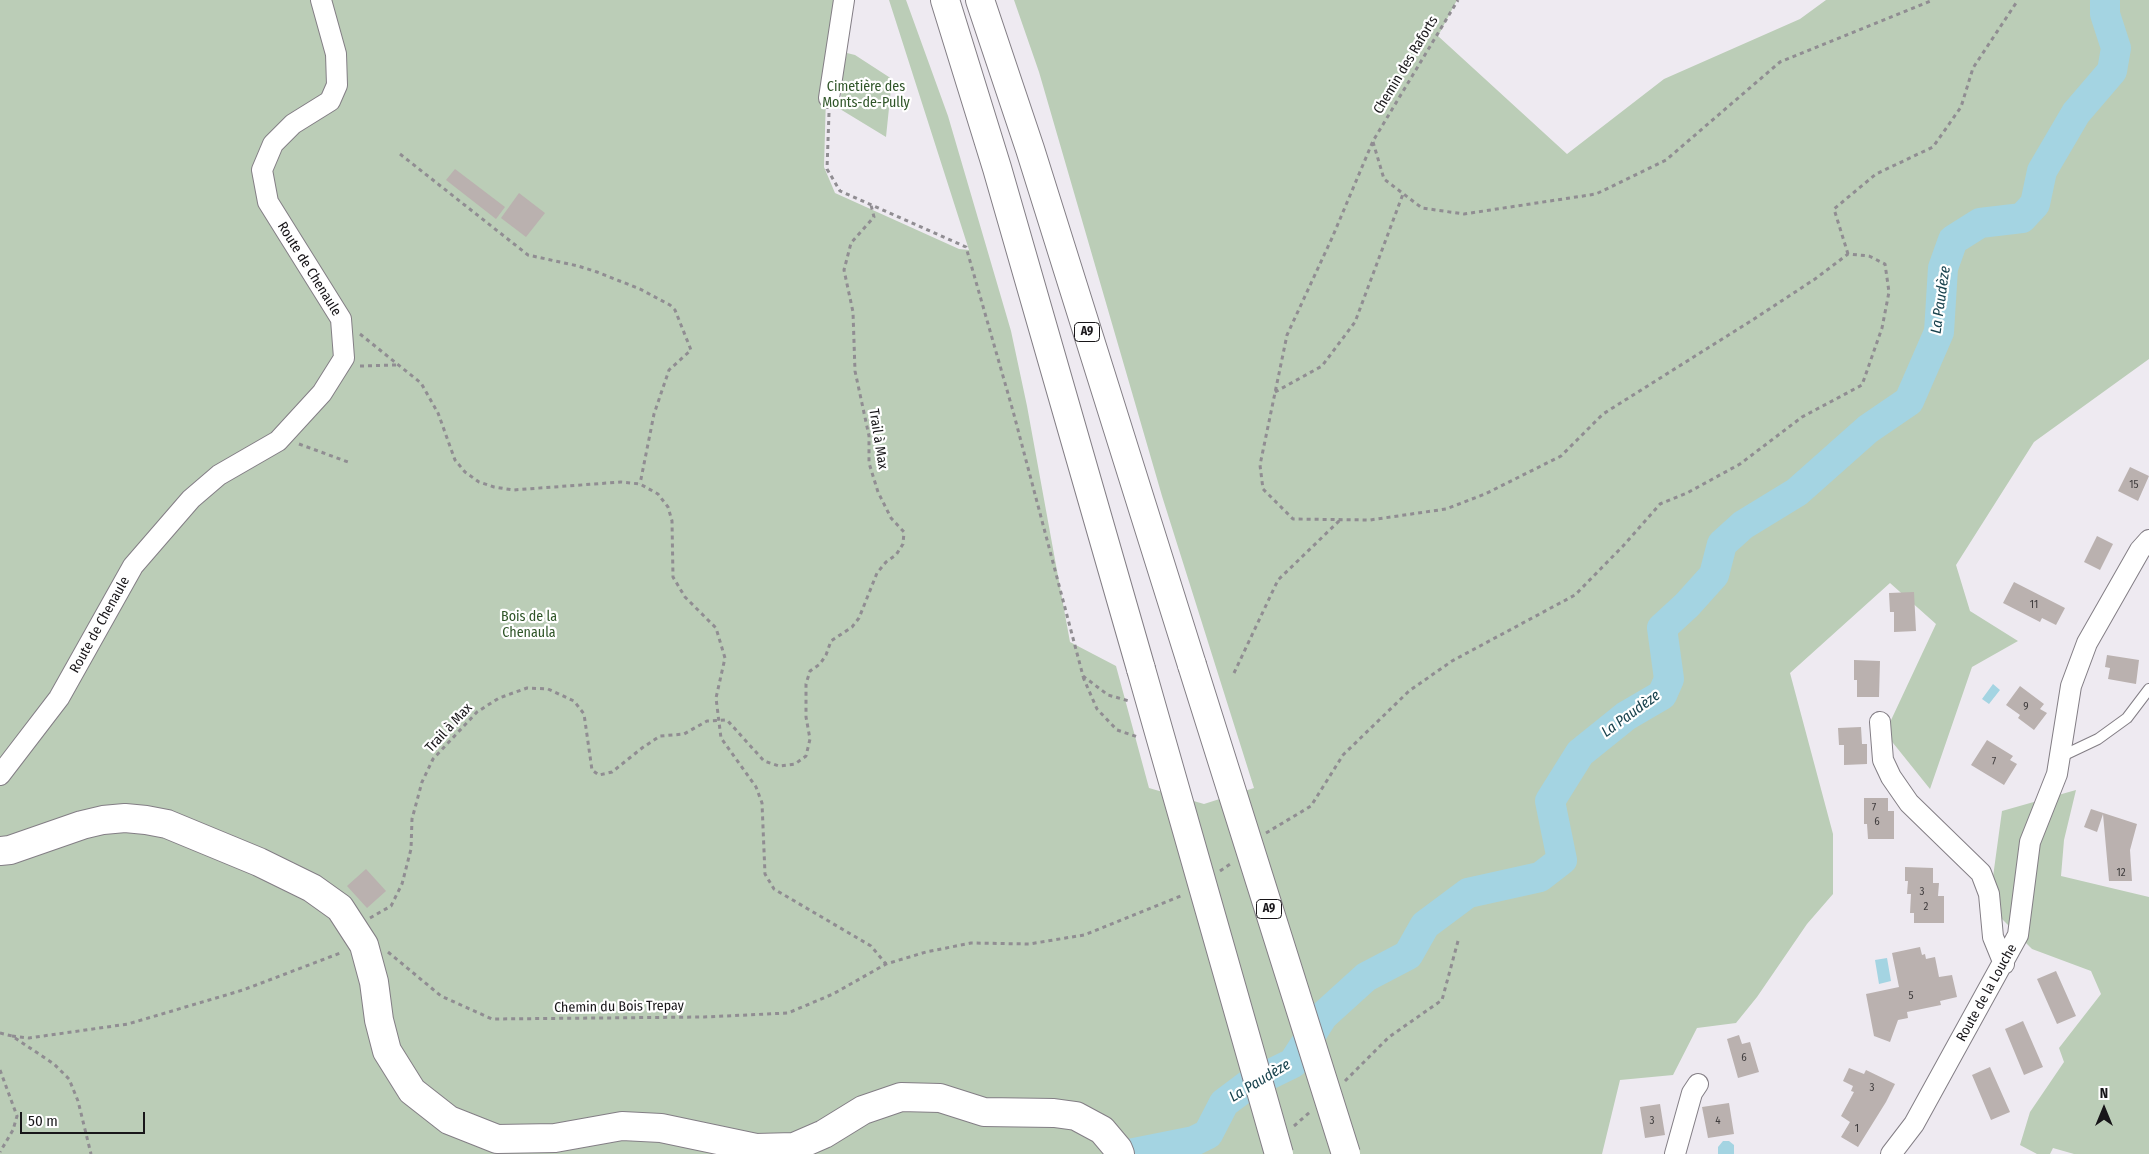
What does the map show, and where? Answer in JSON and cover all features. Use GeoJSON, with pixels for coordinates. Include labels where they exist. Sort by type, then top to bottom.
{"type":"FeatureCollection","features":[{"type":"Feature","properties":{"kind":"main road"},"geometry":{"type":"LineString","coordinates":[[945,0],[1014,224],[1141,669],[1284,1142]]}},
{"type":"Feature","properties":{"kind":"main road","name":"A9"},"geometry":{"type":"LineString","coordinates":[[980,0],[1030,148],[1346,1154]]}},
{"type":"Feature","properties":{"kind":"main road"},"geometry":{"type":"LineString","coordinates":[[0,850],[10,850],[82,825],[103,820],[125,818],[167,824],[259,862],[312,888],[340,908],[357,935],[374,982],[379,1020],[388,1051],[412,1091],[449,1120],[497,1139],[555,1138],[622,1126],[661,1128],[756,1148],[794,1146],[824,1134],[863,1110],[901,1097],[940,1098],[984,1112],[1054,1113],[1076,1116],[1102,1130],[1120,1154]]}},
{"type":"Feature","properties":{"kind":"street","name":"Route de Chenaule"},"geometry":{"type":"LineString","coordinates":[[0,775],[59,698],[133,566],[154,540],[191,499],[219,475],[282,437],[322,393],[344,358],[341,319],[268,202],[262,170],[274,144],[293,124],[330,101],[337,85],[336,54],[321,0]]}},
{"type":"Feature","properties":{"kind":"street"},"geometry":{"type":"LineString","coordinates":[[829,98],[844,0]]}},
{"type":"Feature","properties":{"kind":"street","name":"Route de la Louche"},"geometry":{"type":"LineString","coordinates":[[1891,1154],[1914,1124],[2004,964],[2018,935],[2030,842],[2057,774],[2071,686],[2087,643],[2140,550],[2149,540]]}},
{"type":"Feature","properties":{"kind":"street"},"geometry":{"type":"LineString","coordinates":[[1880,722],[1883,760],[1891,777],[1908,803],[1982,873],[1988,894],[1993,937],[2004,964]]}},
{"type":"Feature","properties":{"kind":"street"},"geometry":{"type":"LineString","coordinates":[[1675,1154],[1692,1093],[1698,1084]]}},
{"type":"Feature","properties":{"kind":"lane"},"geometry":{"type":"LineString","coordinates":[[2060,757],[2098,739],[2127,718],[2149,689]]}},
{"type":"Feature","properties":{"kind":"path","name":"Chemin des Raforts"},"geometry":{"type":"LineString","coordinates":[[1458,0],[1373,141],[1332,238],[1286,335],[1260,465],[1263,489],[1293,519],[1370,520],[1446,509],[1485,494],[1561,456],[1603,414],[1754,320],[1848,254]]}},
{"type":"Feature","properties":{"kind":"path"},"geometry":{"type":"LineString","coordinates":[[1373,141],[1384,180],[1422,208],[1464,214],[1596,194],[1666,160],[1780,62],[1933,0]]}},
{"type":"Feature","properties":{"kind":"path"},"geometry":{"type":"LineString","coordinates":[[1264,835],[1311,806],[1343,755],[1409,691],[1452,661],[1576,594],[1623,546],[1660,504],[1687,493],[1740,464],[1802,417],[1862,384],[1882,328],[1889,292],[1885,264],[1869,256],[1848,254],[1834,209],[1876,174],[1933,147],[1961,107],[1973,68],[2018,0]]}},
{"type":"Feature","properties":{"kind":"path"},"geometry":{"type":"LineString","coordinates":[[829,98],[827,169],[840,190],[966,247],[1013,410],[1083,676],[1108,695],[1131,702]]}},
{"type":"Feature","properties":{"kind":"path"},"geometry":{"type":"LineString","coordinates":[[400,154],[528,255],[578,266],[640,289],[670,304],[681,322],[690,350],[669,370],[654,414],[640,484]]}},
{"type":"Feature","properties":{"kind":"path"},"geometry":{"type":"LineString","coordinates":[[1274,392],[1322,366],[1354,322],[1403,194]]}},
{"type":"Feature","properties":{"kind":"path","name":"Trail à Max"},"geometry":{"type":"LineString","coordinates":[[12,1036],[29,1038],[128,1024],[243,990],[357,935],[366,921],[391,906],[402,884],[411,849],[412,819],[422,782],[433,759],[477,712],[499,698],[526,688],[548,689],[574,701],[584,714],[592,770],[599,775],[612,772],[660,736],[684,734],[707,721],[727,720],[764,761],[779,766],[795,764],[806,756],[810,740],[806,717],[806,684],[810,671],[820,664],[826,655],[831,641],[852,627],[859,618],[877,573],[886,562],[896,555],[903,544],[904,532],[891,518],[886,509],[878,492],[869,463],[869,436],[855,371],[853,312],[844,270],[851,243],[874,217],[871,205]]}},
{"type":"Feature","properties":{"kind":"path"},"geometry":{"type":"LineString","coordinates":[[341,319],[421,383],[431,397],[455,460],[465,472],[479,482],[513,490],[621,482],[640,484],[658,494],[668,507],[672,521],[673,577],[685,597],[716,628],[724,658],[716,698],[721,738],[756,786],[762,803],[765,874],[774,889],[871,946],[886,964]]}},
{"type":"Feature","properties":{"kind":"path"},"geometry":{"type":"LineString","coordinates":[[338,367],[397,365]]}},
{"type":"Feature","properties":{"kind":"path"},"geometry":{"type":"LineString","coordinates":[[282,437],[348,462]]}},
{"type":"Feature","properties":{"kind":"path"},"geometry":{"type":"LineString","coordinates":[[1234,672],[1278,580],[1340,520]]}},
{"type":"Feature","properties":{"kind":"path"},"geometry":{"type":"LineString","coordinates":[[1215,874],[1237,858]]}},
{"type":"Feature","properties":{"kind":"path","name":"Chemin du Bois Trepay"},"geometry":{"type":"LineString","coordinates":[[357,935],[383,948],[441,996],[492,1019],[704,1017],[788,1013],[833,994],[886,964],[926,952],[971,943],[1029,944],[1084,935],[1184,894]]}},
{"type":"Feature","properties":{"kind":"path"},"geometry":{"type":"LineString","coordinates":[[1338,1087],[1389,1037],[1442,1000],[1458,941]]}},
{"type":"Feature","properties":{"kind":"path"},"geometry":{"type":"LineString","coordinates":[[0,1033],[12,1036],[54,1064],[69,1079],[78,1101],[91,1154]]}},
{"type":"Feature","properties":{"kind":"path"},"geometry":{"type":"LineString","coordinates":[[0,1070],[17,1116],[13,1130],[0,1152]]}},
{"type":"Feature","properties":{"kind":"path"},"geometry":{"type":"LineString","coordinates":[[1284,1142],[1310,1111]]}},
{"type":"Feature","properties":{"kind":"green space","name":"Bois de la Chenaula"},"geometry":{"type":"Polygon","coordinates":[[[0,0],[840,0],[826,96],[824,167],[835,193],[959,249],[969,250],[889,0],[906,0],[948,116],[1011,331],[1027,406],[1070,642],[1116,666],[1149,788],[1204,804],[1254,788],[1162,496],[1039,72],[1014,0],[1457,0],[1438,36],[1567,154],[1664,79],[1800,19],[1826,0],[2149,0],[2149,359],[2034,442],[1956,565],[1970,611],[2018,641],[1972,667],[1930,789],[1885,733],[1936,624],[1890,583],[1790,673],[1833,834],[1833,894],[1807,924],[1757,997],[1736,1023],[1697,1028],[1673,1075],[1620,1080],[1602,1154],[0,1154],[0,0]]]}},
{"type":"Feature","properties":{"kind":"green space","name":"Cimetière des Monts-de-Pully"},"geometry":{"type":"Polygon","coordinates":[[[847,53],[855,55],[892,79],[886,137],[840,109],[843,71],[847,53]]]}},
{"type":"Feature","properties":{"kind":"green space"},"geometry":{"type":"Polygon","coordinates":[[[2076,790],[2064,840],[2061,876],[2149,897],[2149,1154],[2074,1154],[2053,1148],[2050,1154],[2037,1154],[2020,1145],[2030,1112],[2064,1062],[2059,1048],[2101,994],[2091,971],[2032,949],[1989,906],[2002,811],[2076,790]]]}},
{"type":"Feature","properties":{"kind":"water"},"geometry":{"type":"Polygon","coordinates":[[[1993,684],[2000,690],[1989,704],[1982,699],[1993,684]]]}},
{"type":"Feature","properties":{"kind":"water"},"geometry":{"type":"Polygon","coordinates":[[[1887,958],[1891,981],[1879,984],[1875,960],[1887,958]]]}},
{"type":"Feature","properties":{"kind":"water"},"geometry":{"type":"Polygon","coordinates":[[[1723,1141],[1729,1141],[1734,1145],[1734,1154],[1718,1154],[1718,1147],[1723,1141]]]}},
{"type":"Feature","properties":{"kind":"building"},"geometry":{"type":"Polygon","coordinates":[[[455,169],[505,207],[496,219],[446,180],[455,169]]]}},
{"type":"Feature","properties":{"kind":"building"},"geometry":{"type":"Polygon","coordinates":[[[519,193],[545,213],[526,237],[501,218],[519,193]]]}},
{"type":"Feature","properties":{"kind":"building"},"geometry":{"type":"Polygon","coordinates":[[[2130,467],[2149,476],[2138,501],[2118,491],[2130,467]]]}},
{"type":"Feature","properties":{"kind":"building"},"geometry":{"type":"Polygon","coordinates":[[[2097,536],[2113,544],[2100,570],[2084,562],[2097,536]]]}},
{"type":"Feature","properties":{"kind":"building"},"geometry":{"type":"Polygon","coordinates":[[[2014,582],[2065,608],[2056,625],[2042,618],[2040,622],[2003,603],[2014,582]]]}},
{"type":"Feature","properties":{"kind":"building"},"geometry":{"type":"Polygon","coordinates":[[[1914,592],[1916,631],[1894,632],[1894,612],[1890,612],[1889,593],[1914,592]]]}},
{"type":"Feature","properties":{"kind":"building"},"geometry":{"type":"Polygon","coordinates":[[[2107,655],[2139,660],[2136,684],[2108,679],[2110,668],[2105,667],[2107,655]]]}},
{"type":"Feature","properties":{"kind":"building"},"geometry":{"type":"Polygon","coordinates":[[[1854,660],[1880,661],[1879,697],[1857,697],[1857,680],[1854,680],[1854,660]]]}},
{"type":"Feature","properties":{"kind":"building"},"geometry":{"type":"Polygon","coordinates":[[[2020,686],[2044,704],[2040,709],[2047,713],[2034,730],[2018,718],[2020,715],[2006,705],[2020,686]]]}},
{"type":"Feature","properties":{"kind":"building"},"geometry":{"type":"Polygon","coordinates":[[[1861,727],[1862,744],[1867,744],[1867,764],[1844,765],[1844,745],[1839,745],[1838,728],[1861,727]]]}},
{"type":"Feature","properties":{"kind":"building"},"geometry":{"type":"Polygon","coordinates":[[[1987,740],[2013,756],[2010,760],[2017,764],[2004,785],[1971,765],[1987,740]]]}},
{"type":"Feature","properties":{"kind":"building"},"geometry":{"type":"Polygon","coordinates":[[[1864,798],[1888,798],[1888,811],[1894,811],[1894,839],[1868,839],[1867,824],[1864,824],[1864,798]]]}},
{"type":"Feature","properties":{"kind":"building"},"geometry":{"type":"Polygon","coordinates":[[[2091,809],[2137,824],[2130,850],[2132,881],[2109,881],[2103,814],[2097,832],[2084,827],[2091,809]]]}},
{"type":"Feature","properties":{"kind":"building"},"geometry":{"type":"Polygon","coordinates":[[[1905,867],[1933,868],[1933,883],[1939,883],[1938,896],[1944,896],[1944,923],[1914,923],[1914,913],[1910,913],[1911,894],[1907,894],[1908,881],[1905,881],[1905,867]]]}},
{"type":"Feature","properties":{"kind":"building"},"geometry":{"type":"Polygon","coordinates":[[[366,869],[386,891],[367,908],[347,886],[366,869]]]}},
{"type":"Feature","properties":{"kind":"building"},"geometry":{"type":"Polygon","coordinates":[[[1920,947],[1922,955],[1925,954],[1926,959],[1935,957],[1939,977],[1952,975],[1957,997],[1940,1001],[1941,1005],[1907,1012],[1908,1018],[1898,1020],[1890,1042],[1874,1036],[1866,994],[1899,987],[1892,953],[1920,947]]]}},
{"type":"Feature","properties":{"kind":"building"},"geometry":{"type":"Polygon","coordinates":[[[2056,971],[2076,1016],[2057,1024],[2037,979],[2056,971]]]}},
{"type":"Feature","properties":{"kind":"building"},"geometry":{"type":"Polygon","coordinates":[[[2023,1021],[2043,1067],[2024,1075],[2005,1029],[2023,1021]]]}},
{"type":"Feature","properties":{"kind":"building"},"geometry":{"type":"Polygon","coordinates":[[[1739,1035],[1742,1044],[1750,1042],[1759,1072],[1738,1078],[1727,1039],[1739,1035]]]}},
{"type":"Feature","properties":{"kind":"building"},"geometry":{"type":"Polygon","coordinates":[[[1990,1067],[2010,1112],[1991,1120],[1972,1075],[1990,1067]]]}},
{"type":"Feature","properties":{"kind":"building"},"geometry":{"type":"Polygon","coordinates":[[[1849,1068],[1864,1074],[1866,1070],[1895,1084],[1858,1147],[1841,1137],[1850,1122],[1841,1116],[1854,1092],[1851,1091],[1853,1086],[1843,1081],[1849,1068]]]}},
{"type":"Feature","properties":{"kind":"building"},"geometry":{"type":"Polygon","coordinates":[[[1729,1103],[1734,1134],[1708,1138],[1702,1107],[1729,1103]]]}},
{"type":"Feature","properties":{"kind":"building"},"geometry":{"type":"Polygon","coordinates":[[[1660,1104],[1665,1135],[1645,1138],[1640,1107],[1660,1104]]]}},
{"type":"Feature","properties":{"kind":"waterway","name":"La Paudèze"},"geometry":{"type":"LineString","coordinates":[[1129,1154],[1194,1141],[1208,1134],[1224,1103],[1248,1085],[1293,1063],[1323,1016],[1366,977],[1408,955],[1425,925],[1468,893],[1540,877],[1562,860],[1550,801],[1580,753],[1626,716],[1662,695],[1669,679],[1662,628],[1687,605],[1714,575],[1722,544],[1743,525],[1797,492],[1868,429],[1909,401],[1939,332],[1943,268],[1953,240],[1980,223],[2022,218],[2035,204],[2042,171],[2076,113],[2112,71],[2116,48],[2105,14],[2105,0]]}}]}
